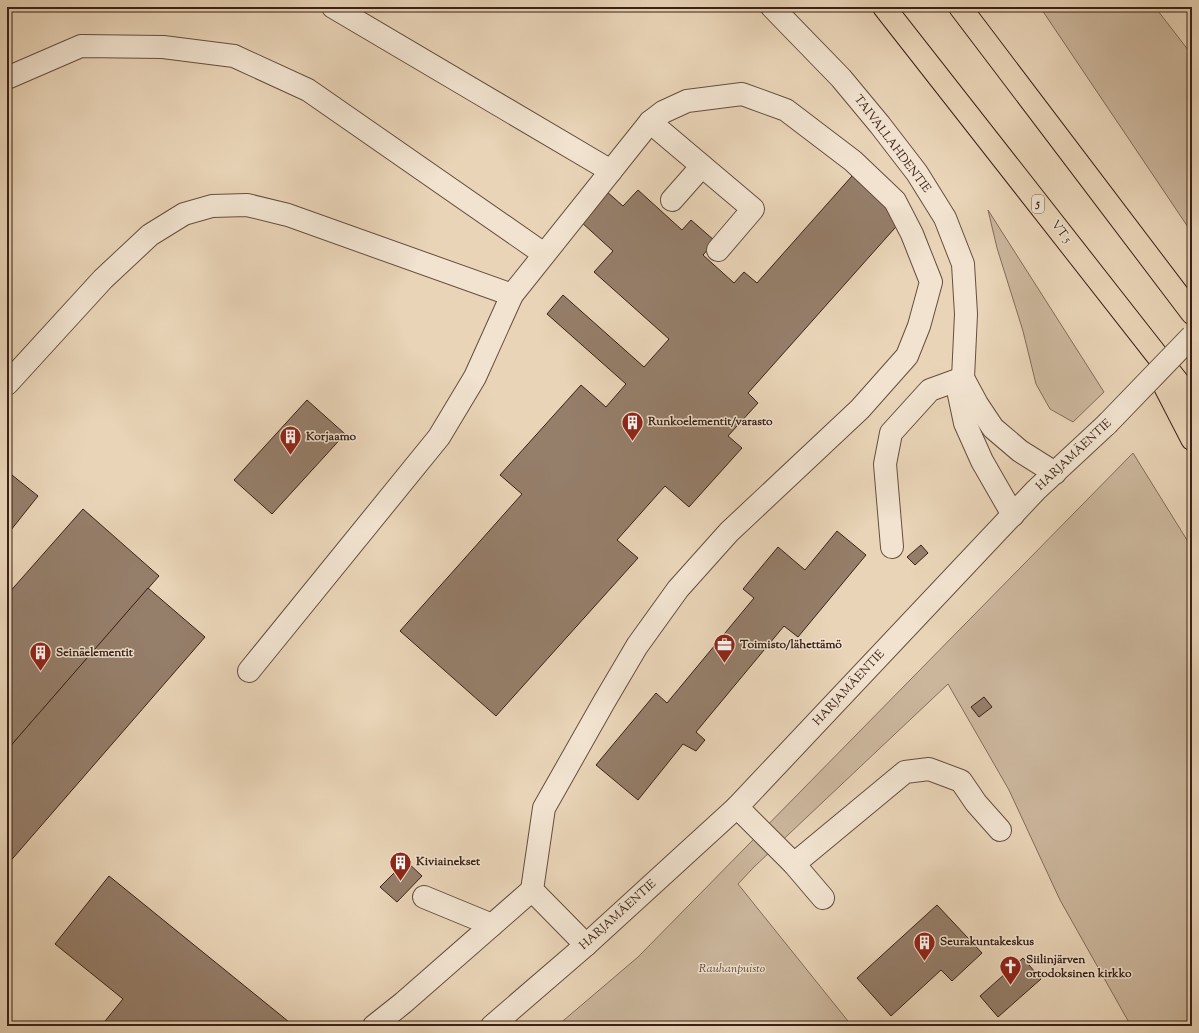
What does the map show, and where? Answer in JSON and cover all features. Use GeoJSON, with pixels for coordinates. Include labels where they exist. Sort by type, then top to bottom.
{"type":"FeatureCollection","features":[{"type":"Feature","properties":{"kind":"highway","name":"VT 5"},"geometry":{"type":"LineString","coordinates":[[884,7],[1192,400]]}},
{"type":"Feature","properties":{"kind":"highway"},"geometry":{"type":"LineString","coordinates":[[960,7],[1192,313]]}},
{"type":"Feature","properties":{"kind":"highway"},"geometry":{"type":"LineString","coordinates":[[1134,325],[1192,440]]}},
{"type":"Feature","properties":{"kind":"street"},"geometry":{"type":"LineString","coordinates":[[333,7],[611,171]]}},
{"type":"Feature","properties":{"kind":"street","name":"TAIVALLAHDENTIE"},"geometry":{"type":"LineString","coordinates":[[772,7],[841,78],[917,173],[945,218],[963,264],[966,314],[963,378],[958,390],[965,423],[982,461],[1013,515]]}},
{"type":"Feature","properties":{"kind":"street"},"geometry":{"type":"LineString","coordinates":[[7,78],[81,46],[163,47],[234,56],[308,90],[544,254]]}},
{"type":"Feature","properties":{"kind":"street"},"geometry":{"type":"LineString","coordinates":[[249,670],[439,437],[475,377],[512,294],[650,122],[663,112],[687,101],[742,94],[786,110],[853,161],[895,201],[912,234],[931,282],[918,326],[907,356],[821,451],[729,532],[678,589],[637,646],[544,808],[532,890],[403,1003],[374,1026]]}},
{"type":"Feature","properties":{"kind":"street"},"geometry":{"type":"LineString","coordinates":[[650,122],[753,209],[718,250]]}},
{"type":"Feature","properties":{"kind":"street"},"geometry":{"type":"LineString","coordinates":[[672,200],[702,166]]}},
{"type":"Feature","properties":{"kind":"street"},"geometry":{"type":"LineString","coordinates":[[7,384],[103,279],[150,235],[184,214],[212,206],[247,205],[288,215],[512,294]]}},
{"type":"Feature","properties":{"kind":"street","name":"HARJAMÄENTIE"},"geometry":{"type":"LineString","coordinates":[[492,1026],[586,945],[736,807],[1013,515],[1107,424],[1192,336]]}},
{"type":"Feature","properties":{"kind":"street"},"geometry":{"type":"LineString","coordinates":[[892,548],[885,464],[891,433],[930,390],[963,378],[977,404],[993,428],[1020,451],[1055,473]]}},
{"type":"Feature","properties":{"kind":"street"},"geometry":{"type":"LineString","coordinates":[[794,864],[905,772],[929,769],[961,781],[976,803],[1000,830]]}},
{"type":"Feature","properties":{"kind":"street"},"geometry":{"type":"LineString","coordinates":[[736,807],[794,864],[823,898]]}},
{"type":"Feature","properties":{"kind":"street"},"geometry":{"type":"LineString","coordinates":[[532,890],[586,945]]}},
{"type":"Feature","properties":{"kind":"street"},"geometry":{"type":"LineString","coordinates":[[424,897],[492,925]]}},
{"type":"Feature","properties":{"kind":"green space"},"geometry":{"type":"Polygon","coordinates":[[[1040,7],[1155,7],[1192,55],[1192,233],[1040,7]]]}},
{"type":"Feature","properties":{"kind":"green space"},"geometry":{"type":"Polygon","coordinates":[[[988,210],[1104,392],[1073,422],[1050,409],[1036,384],[1023,331],[997,248],[988,210]]]}},
{"type":"Feature","properties":{"kind":"green space","name":"Rauhanpuisto"},"geometry":{"type":"Polygon","coordinates":[[[1133,453],[1192,548],[1192,1026],[1131,1026],[1060,900],[1009,790],[948,684],[754,867],[738,884],[852,1026],[557,1026],[638,957],[1133,453]]]}},
{"type":"Feature","properties":{"kind":"building","name":"Runkoelementit/varasto"},"geometry":{"type":"Polygon","coordinates":[[[852,176],[902,220],[748,393],[758,403],[728,436],[742,448],[689,507],[665,486],[617,540],[638,558],[496,716],[400,631],[522,494],[500,475],[581,385],[606,407],[626,384],[547,314],[563,295],[644,367],[669,339],[594,272],[613,251],[580,221],[606,191],[623,206],[638,190],[682,230],[691,220],[715,241],[703,255],[734,283],[744,272],[757,283],[852,176]]]}},
{"type":"Feature","properties":{"kind":"building","name":"Korjaamo"},"geometry":{"type":"Polygon","coordinates":[[[307,400],[345,434],[272,514],[234,480],[307,400]]]}},
{"type":"Feature","properties":{"kind":"building"},"geometry":{"type":"Polygon","coordinates":[[[7,471],[38,496],[7,535],[7,471]]]}},
{"type":"Feature","properties":{"kind":"building","name":"Seinäelementit"},"geometry":{"type":"Polygon","coordinates":[[[83,509],[159,576],[7,750],[7,595],[83,509]]]}},
{"type":"Feature","properties":{"kind":"building","name":"Toimisto/lähettämö"},"geometry":{"type":"Polygon","coordinates":[[[837,531],[866,555],[798,637],[784,626],[696,732],[705,740],[696,751],[683,744],[638,800],[596,765],[656,693],[667,703],[754,598],[743,589],[778,547],[805,570],[837,531]]]}},
{"type":"Feature","properties":{"kind":"building"},"geometry":{"type":"Polygon","coordinates":[[[921,545],[928,553],[915,565],[907,557],[921,545]]]}},
{"type":"Feature","properties":{"kind":"building"},"geometry":{"type":"Polygon","coordinates":[[[148,588],[205,637],[7,865],[7,750],[148,588]]]}},
{"type":"Feature","properties":{"kind":"building"},"geometry":{"type":"Polygon","coordinates":[[[984,697],[992,707],[979,717],[971,707],[984,697]]]}},
{"type":"Feature","properties":{"kind":"building","name":"Kiviainekset"},"geometry":{"type":"Polygon","coordinates":[[[406,861],[422,876],[397,902],[380,887],[406,861]]]}},
{"type":"Feature","properties":{"kind":"building"},"geometry":{"type":"Polygon","coordinates":[[[109,876],[294,1026],[101,1026],[123,999],[55,944],[109,876]]]}},
{"type":"Feature","properties":{"kind":"building","name":"Seurakuntakeskus"},"geometry":{"type":"Polygon","coordinates":[[[937,905],[982,953],[952,981],[941,970],[891,1016],[857,978],[937,905]]]}},
{"type":"Feature","properties":{"kind":"building","name":"Siilinjärven ortodoksinen kirkko"},"geometry":{"type":"Polygon","coordinates":[[[1023,958],[1041,979],[998,1017],[980,996],[1023,958]]]}},
{"type":"Feature","properties":{"kind":"place","name":"Runkoelementit/varasto"},"geometry":{"type":"Point","coordinates":[632,442]}},
{"type":"Feature","properties":{"kind":"place","name":"Korjaamo"},"geometry":{"type":"Point","coordinates":[290,456]}},
{"type":"Feature","properties":{"kind":"place","name":"Toimisto/lähettämö"},"geometry":{"type":"Point","coordinates":[725,664]}},
{"type":"Feature","properties":{"kind":"place","name":"Seinäelementit"},"geometry":{"type":"Point","coordinates":[40,672]}},
{"type":"Feature","properties":{"kind":"place","name":"Kiviainekset"},"geometry":{"type":"Point","coordinates":[401,882]}},
{"type":"Feature","properties":{"kind":"place","name":"Seurakuntakeskus"},"geometry":{"type":"Point","coordinates":[924,962]}},
{"type":"Feature","properties":{"kind":"place","name":"Siilinjärven ortodoksinen kirkko"},"geometry":{"type":"Point","coordinates":[1011,986]}}]}
